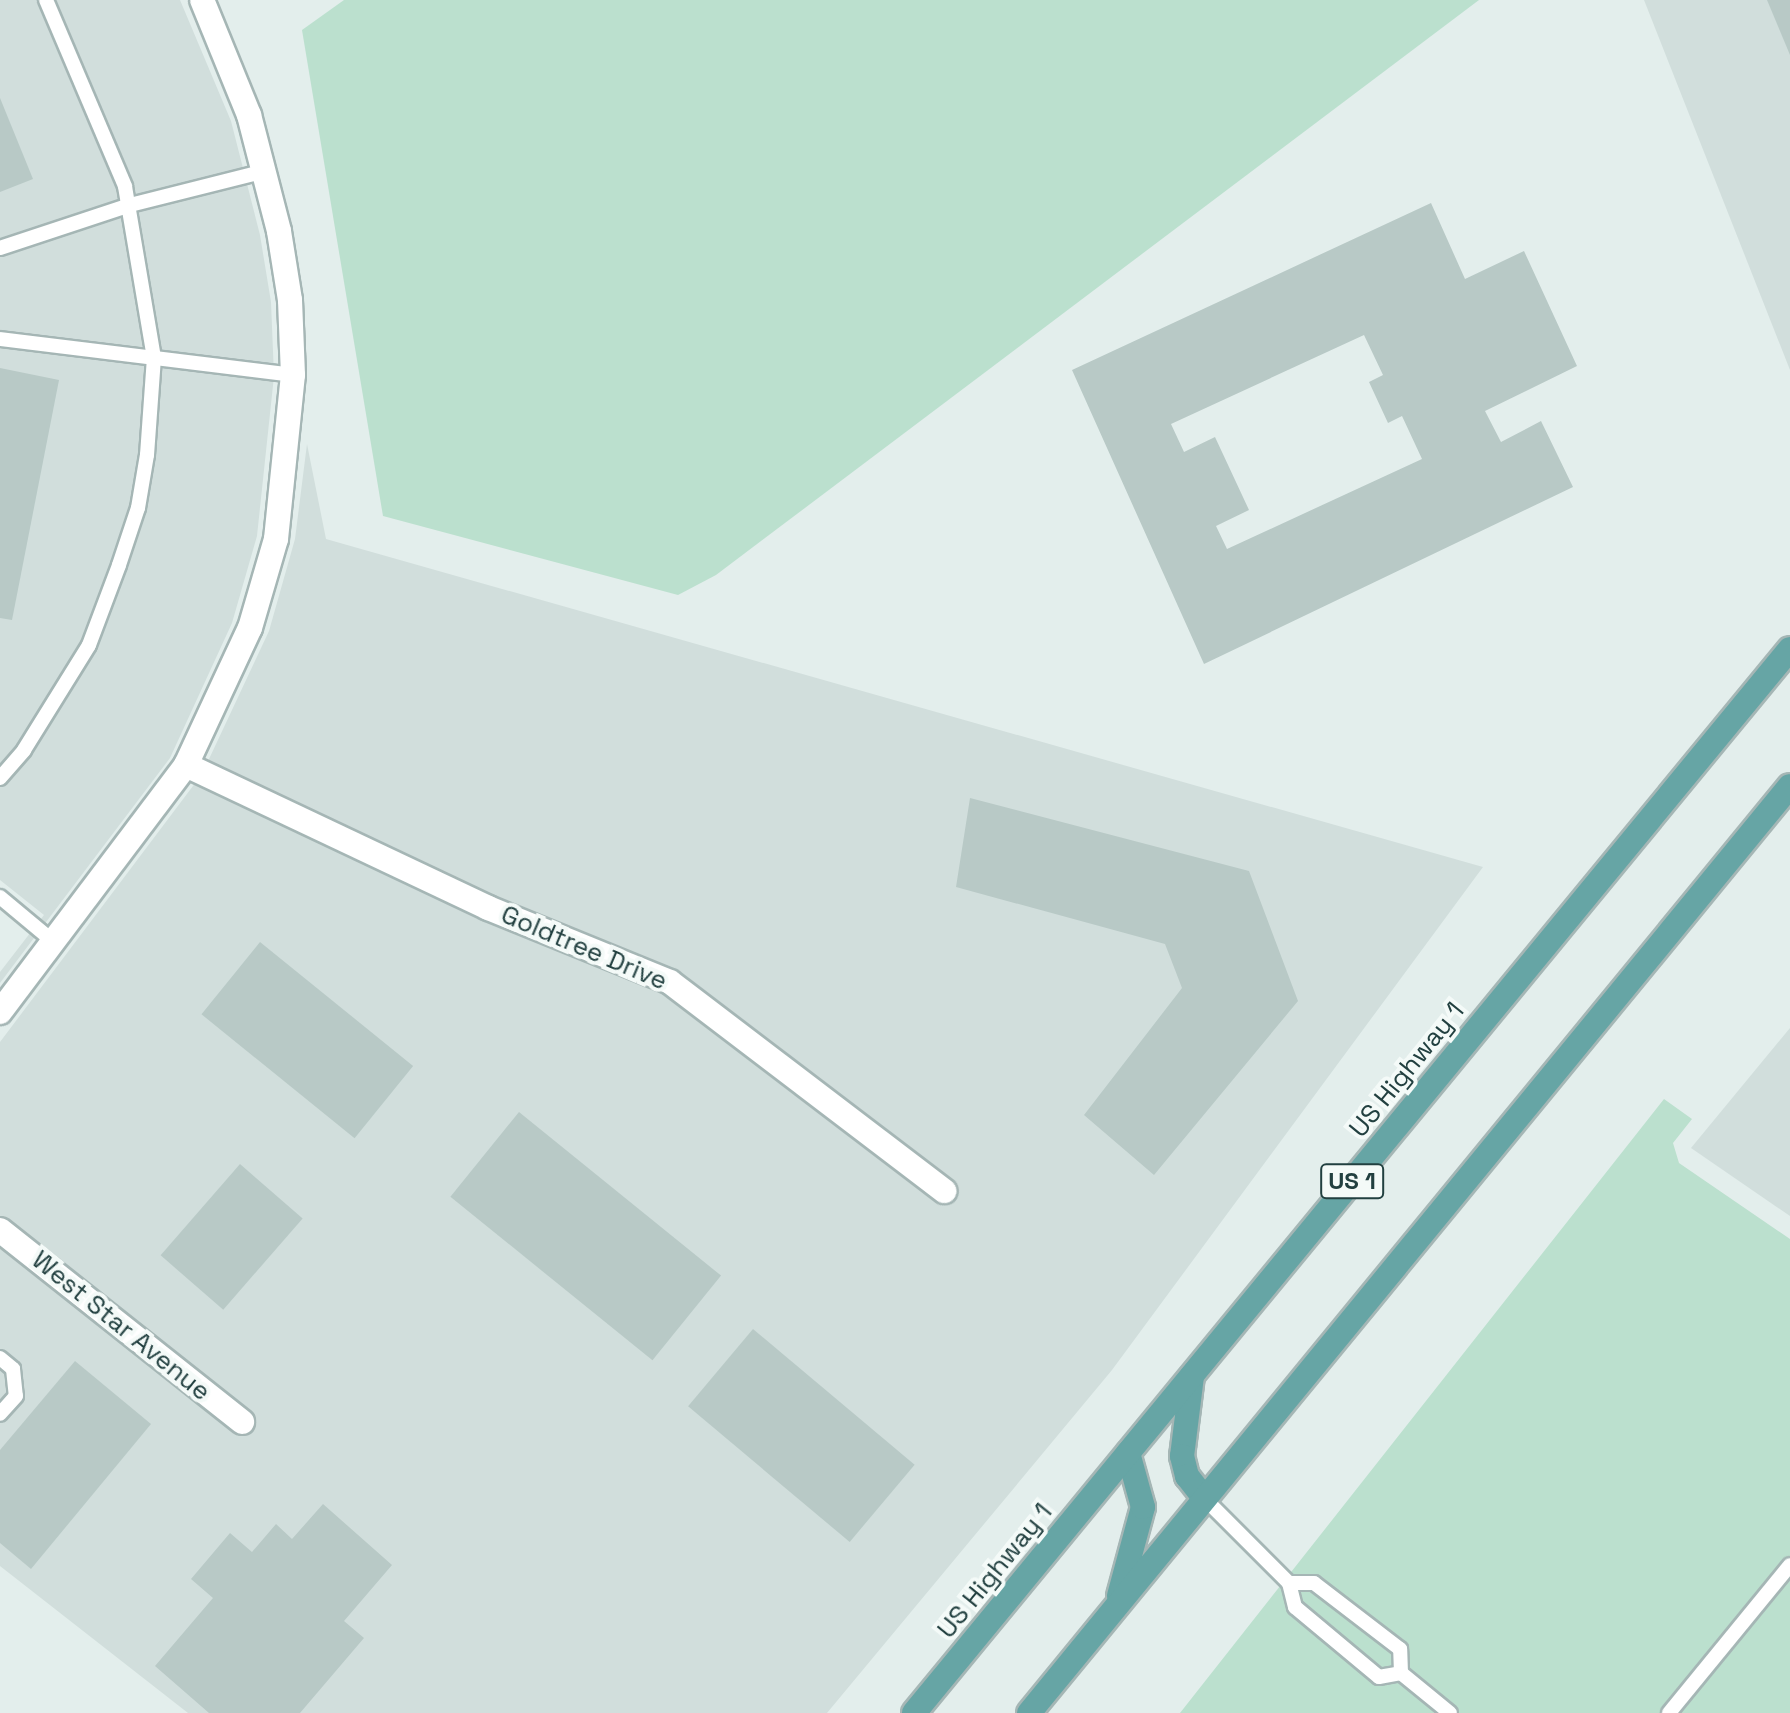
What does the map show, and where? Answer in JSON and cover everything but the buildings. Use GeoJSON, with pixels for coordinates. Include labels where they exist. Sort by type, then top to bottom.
{"type":"FeatureCollection","features":[{"type":"Feature","properties":{"kind":"main road","name":"US Highway 1"},"geometry":{"type":"LineString","coordinates":[[914,1713],[1790,649]]}},
{"type":"Feature","properties":{"kind":"main road"},"geometry":{"type":"LineString","coordinates":[[1029,1713],[1790,786]]}},
{"type":"Feature","properties":{"kind":"main road"},"geometry":{"type":"LineString","coordinates":[[1192,1376],[1182,1456],[1187,1476],[1204,1498]]}},
{"type":"Feature","properties":{"kind":"main road"},"geometry":{"type":"LineString","coordinates":[[1117,1606],[1143,1507],[1128,1453]]}},
{"type":"Feature","properties":{"kind":"street"},"geometry":{"type":"LineString","coordinates":[[0,1012],[186,765],[250,628],[276,539],[293,375],[290,300],[265,171],[249,115],[202,0]]}},
{"type":"Feature","properties":{"kind":"street","name":"Goldtree Drive"},"geometry":{"type":"LineString","coordinates":[[186,765],[488,908],[670,982],[944,1191]]}},
{"type":"Feature","properties":{"kind":"street","name":"West Star Avenue"},"geometry":{"type":"LineString","coordinates":[[0,1230],[242,1422]]}},
{"type":"Feature","properties":{"kind":"lane"},"geometry":{"type":"LineString","coordinates":[[0,778],[24,750],[89,645],[119,565],[145,468],[154,358],[130,205],[46,0]]}},
{"type":"Feature","properties":{"kind":"lane"},"geometry":{"type":"LineString","coordinates":[[0,248],[130,205],[265,171]]}},
{"type":"Feature","properties":{"kind":"lane"},"geometry":{"type":"LineString","coordinates":[[0,339],[293,375]]}},
{"type":"Feature","properties":{"kind":"lane"},"geometry":{"type":"LineString","coordinates":[[0,897],[54,942]]}},
{"type":"Feature","properties":{"kind":"lane"},"geometry":{"type":"LineString","coordinates":[[0,1358],[13,1369],[16,1396],[0,1414]]}},
{"type":"Feature","properties":{"kind":"lane"},"geometry":{"type":"LineString","coordinates":[[1204,1498],[1289,1583],[1295,1607],[1379,1677],[1401,1673]]}},
{"type":"Feature","properties":{"kind":"lane"},"geometry":{"type":"LineString","coordinates":[[1669,1713],[1790,1565]]}},
{"type":"Feature","properties":{"kind":"lane"},"geometry":{"type":"LineString","coordinates":[[1289,1583],[1314,1583],[1400,1649],[1401,1673],[1450,1713]]}},
{"type":"Feature","properties":{"kind":"shaded area"},"geometry":{"type":"Polygon","coordinates":[[[0,0],[180,0],[231,121],[260,235],[271,302],[274,376],[257,536],[232,623],[170,758],[0,983],[0,972],[44,915],[0,880],[0,0]]]}},
{"type":"Feature","properties":{"kind":"shaded area"},"geometry":{"type":"Polygon","coordinates":[[[1644,0],[1790,0],[1790,370],[1644,0]]]}},
{"type":"Feature","properties":{"kind":"shaded area"},"geometry":{"type":"Polygon","coordinates":[[[307,444],[326,539],[1483,867],[1112,1370],[827,1713],[188,1713],[0,1566],[0,1042],[202,774],[269,631],[295,539],[307,444]]]}},
{"type":"Feature","properties":{"kind":"shaded area"},"geometry":{"type":"Polygon","coordinates":[[[1790,1028],[1790,1216],[1691,1148],[1790,1028]]]}},
{"type":"Feature","properties":{"kind":"green space"},"geometry":{"type":"Polygon","coordinates":[[[344,0],[1479,0],[716,575],[678,595],[383,516],[302,30],[344,0]]]}},
{"type":"Feature","properties":{"kind":"green space"},"geometry":{"type":"Polygon","coordinates":[[[1664,1099],[1692,1119],[1673,1143],[1679,1163],[1790,1239],[1790,1713],[1180,1713],[1664,1099]]]}}]}
